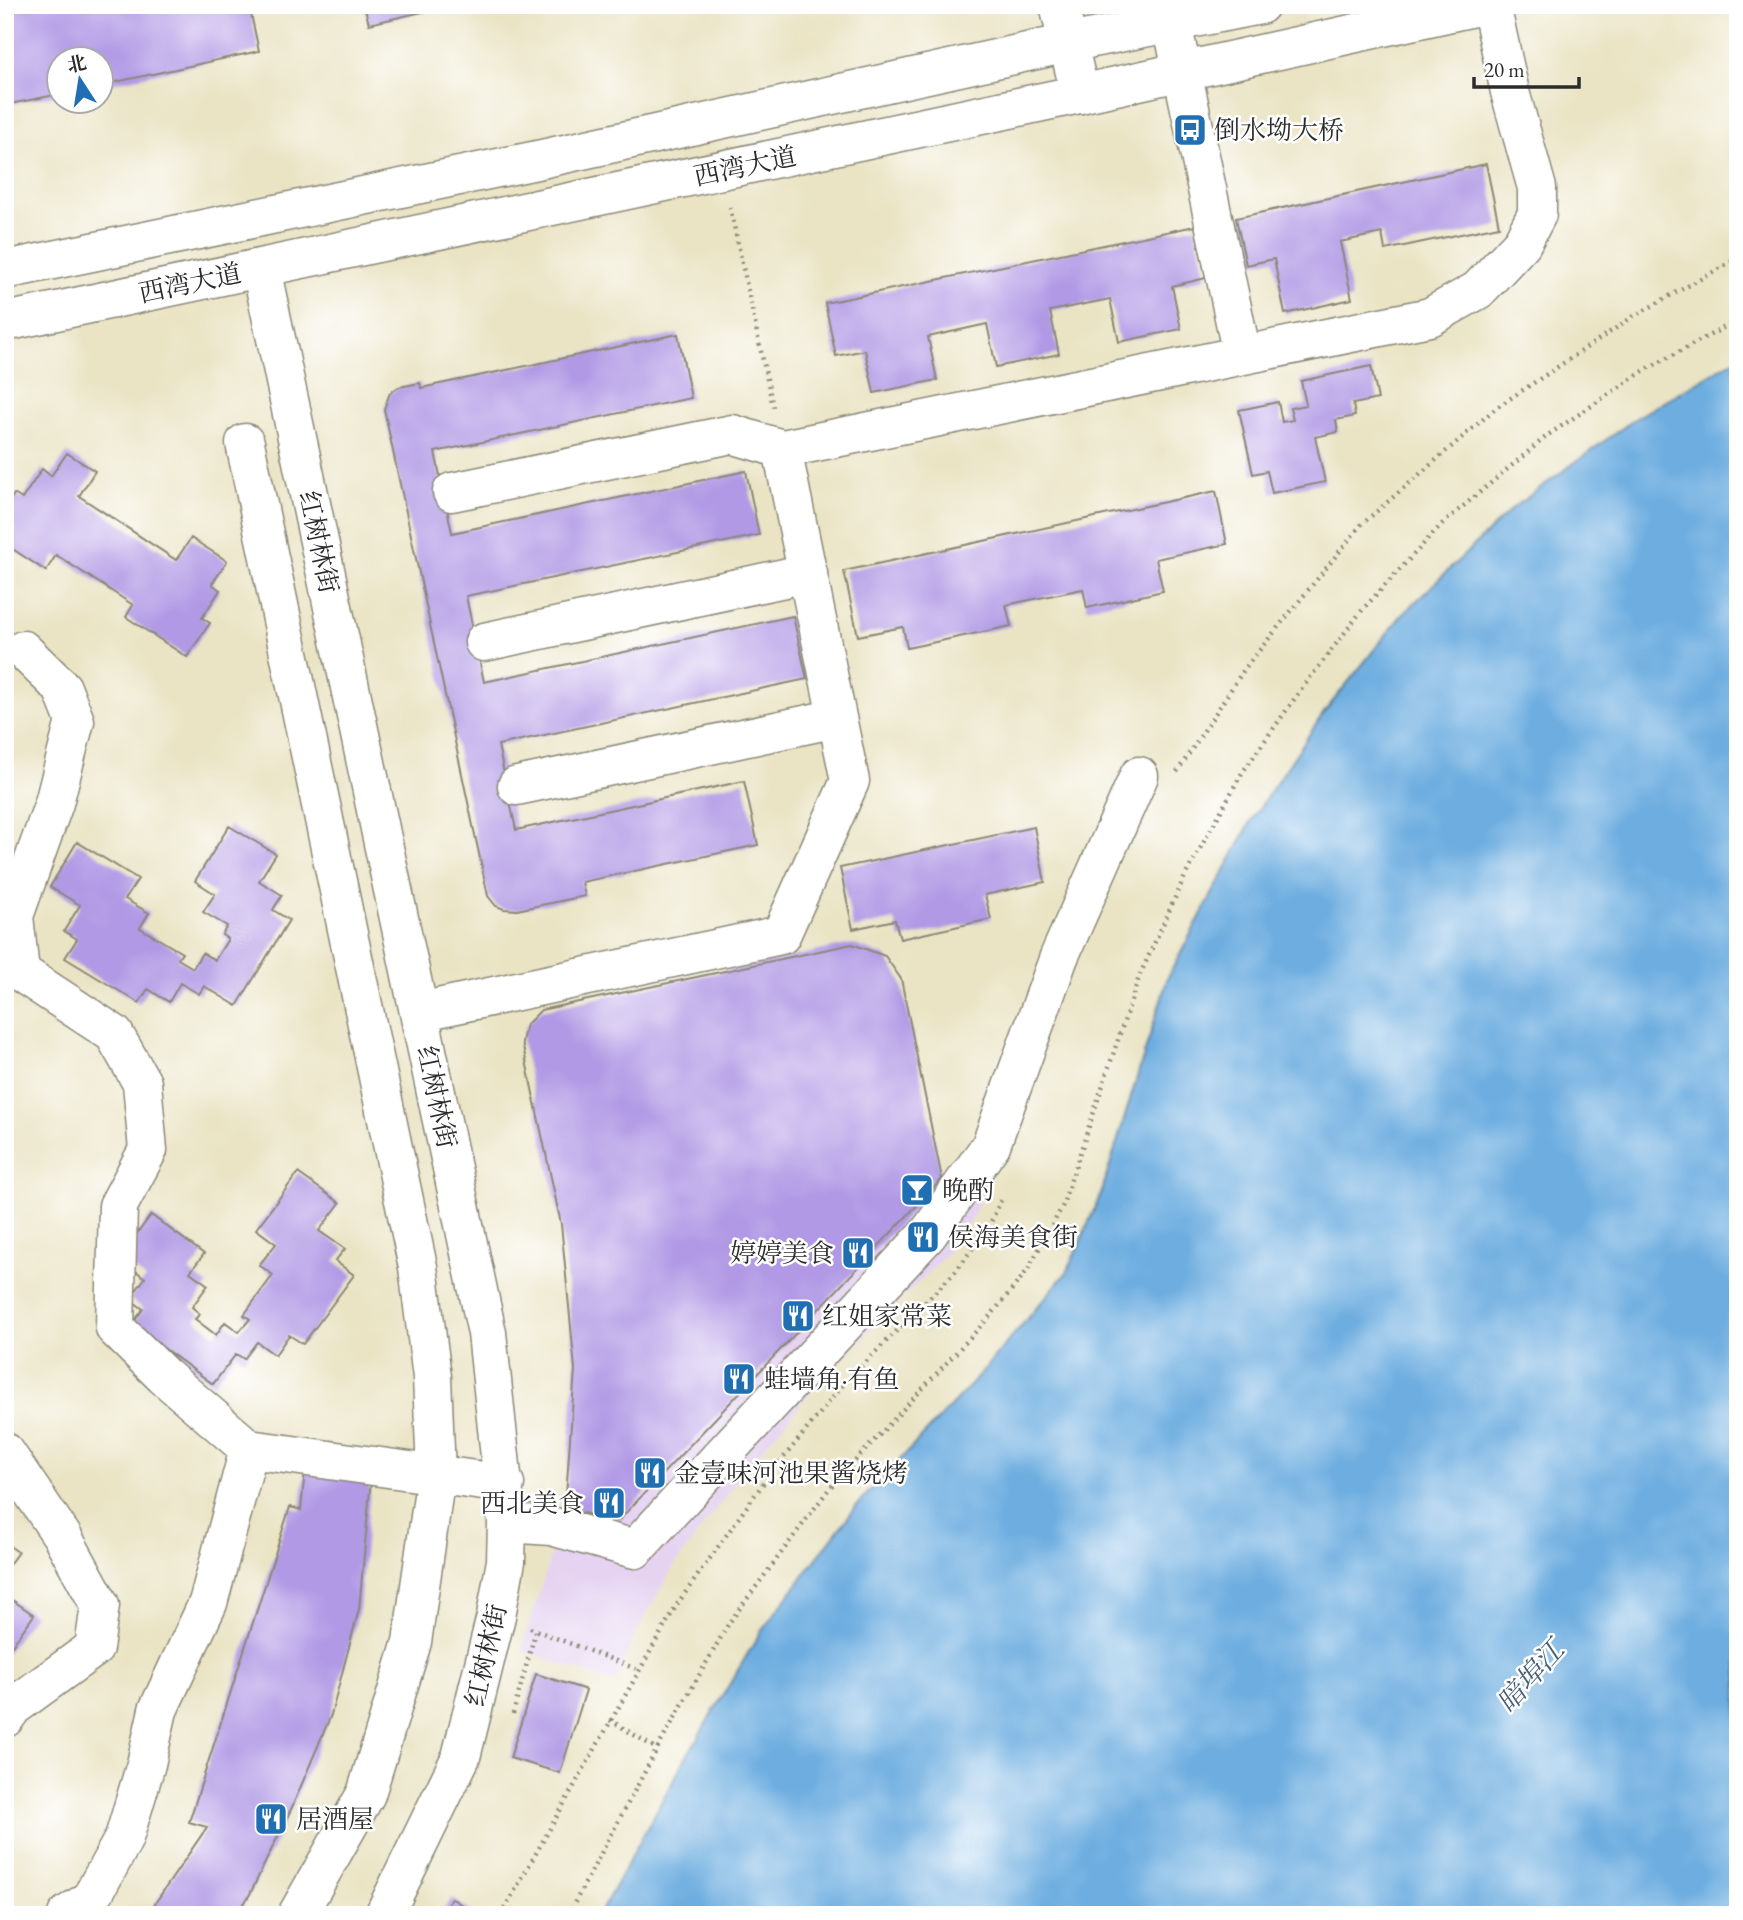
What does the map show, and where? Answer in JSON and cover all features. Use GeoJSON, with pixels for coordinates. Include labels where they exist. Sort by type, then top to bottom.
{"type":"FeatureCollection","features":[{"type":"Feature","properties":{"kind":"street"},"geometry":{"type":"LineString","coordinates":[[1059,5],[1080,94]]}},
{"type":"Feature","properties":{"kind":"street","name":"西湾大道"},"geometry":{"type":"LineString","coordinates":[[5,270],[537,160],[1068,43],[1260,5]]}},
{"type":"Feature","properties":{"kind":"street","name":"西湾大道"},"geometry":{"type":"LineString","coordinates":[[5,322],[722,171],[1483,5]]}},
{"type":"Feature","properties":{"kind":"street"},"geometry":{"type":"LineString","coordinates":[[452,492],[732,434],[782,449],[1430,317],[1478,290],[1522,243],[1537,214],[1537,188],[1510,92],[1491,5]]}},
{"type":"Feature","properties":{"kind":"street"},"geometry":{"type":"LineString","coordinates":[[1172,23],[1242,355]]}},
{"type":"Feature","properties":{"kind":"street","name":"红树林街"},"geometry":{"type":"LineString","coordinates":[[261,268],[487,1333],[505,1484],[506,1561],[496,1616],[461,1757],[384,1915]]}},
{"type":"Feature","properties":{"kind":"street"},"geometry":{"type":"LineString","coordinates":[[245,443],[418,1267],[432,1377],[436,1475],[412,1642],[366,1794],[298,1915]]}},
{"type":"Feature","properties":{"kind":"street"},"geometry":{"type":"LineString","coordinates":[[419,1012],[781,935],[850,781],[782,449]]}},
{"type":"Feature","properties":{"kind":"street"},"geometry":{"type":"LineString","coordinates":[[484,642],[808,573]]}},
{"type":"Feature","properties":{"kind":"street"},"geometry":{"type":"LineString","coordinates":[[23,650],[62,688],[75,721],[54,803],[14,916],[20,972],[114,1034],[142,1083],[148,1150],[118,1206],[115,1328],[164,1376],[249,1449],[505,1484]]}},
{"type":"Feature","properties":{"kind":"street"},"geometry":{"type":"LineString","coordinates":[[517,786],[837,718]]}},
{"type":"Feature","properties":{"kind":"street"},"geometry":{"type":"LineString","coordinates":[[507,1523],[551,1526],[635,1549],[928,1234],[992,1145],[1059,957],[1139,776]]}},
{"type":"Feature","properties":{"kind":"street"},"geometry":{"type":"LineString","coordinates":[[67,1915],[90,1900],[124,1838],[146,1764],[158,1710],[208,1603],[249,1449]]}},
{"type":"Feature","properties":{"kind":"street"},"geometry":{"type":"LineString","coordinates":[[5,1452],[62,1536],[100,1605],[94,1648],[13,1707],[5,1718]]}},
{"type":"Feature","properties":{"kind":"path"},"geometry":{"type":"LineString","coordinates":[[722,171],[782,449]]}},
{"type":"Feature","properties":{"kind":"path"},"geometry":{"type":"LineString","coordinates":[[568,1915],[657,1749],[729,1623],[829,1489],[992,1314],[1027,1271],[1062,1207],[1139,977],[1185,876],[1242,773],[1300,691],[1363,609],[1442,524],[1548,435],[1645,370],[1738,320]]}},
{"type":"Feature","properties":{"kind":"path"},"geometry":{"type":"LineString","coordinates":[[496,1616],[639,1670]]}},
{"type":"Feature","properties":{"kind":"path"},"geometry":{"type":"LineString","coordinates":[[511,1721],[536,1630]]}},
{"type":"Feature","properties":{"kind":"path"},"geometry":{"type":"LineString","coordinates":[[610,1720],[657,1749]]}},
{"type":"Feature","properties":{"kind":"shaded area","name":"侯海美食街"},"geometry":{"type":"Polygon","coordinates":[[[979,1141],[1000,1156],[972,1218],[945,1256],[831,1369],[751,1462],[672,1569],[635,1635],[615,1683],[521,1650],[565,1510],[620,1520],[979,1141]]]}},
{"type":"Feature","properties":{"kind":"water","name":"暗埠江"},"geometry":{"type":"Polygon","coordinates":[[[1738,358],[1738,1915],[599,1915],[688,1754],[760,1633],[858,1504],[972,1384],[1067,1272],[1101,1194],[1168,977],[1254,816],[1325,711],[1402,615],[1514,507],[1636,418],[1738,358]]]}},
{"type":"Feature","properties":{"kind":"building"},"geometry":{"type":"Polygon","coordinates":[[[5,5],[249,5],[259,51],[116,82],[116,46],[46,46],[46,97],[5,105],[5,5]]]}},
{"type":"Feature","properties":{"kind":"building"},"geometry":{"type":"Polygon","coordinates":[[[364,5],[449,5],[449,6],[369,24],[364,5]]]}},
{"type":"Feature","properties":{"kind":"building"},"geometry":{"type":"Polygon","coordinates":[[[1486,164],[1499,226],[1385,250],[1382,233],[1340,242],[1352,299],[1285,314],[1274,259],[1246,265],[1236,218],[1486,164]]]}},
{"type":"Feature","properties":{"kind":"building"},"geometry":{"type":"Polygon","coordinates":[[[1195,226],[1206,278],[1172,286],[1181,329],[1119,342],[1110,299],[1050,311],[1059,354],[996,367],[987,324],[928,337],[937,380],[874,393],[865,350],[836,356],[825,303],[1195,226]]]}},
{"type":"Feature","properties":{"kind":"building"},"geometry":{"type":"Polygon","coordinates":[[[678,334],[691,398],[435,452],[452,533],[746,471],[759,535],[466,596],[484,682],[793,616],[807,679],[498,745],[516,830],[744,781],[758,845],[582,882],[585,896],[517,910],[504,909],[496,906],[488,896],[384,409],[390,393],[399,387],[420,383],[421,388],[678,334]]]}},
{"type":"Feature","properties":{"kind":"building"},"geometry":{"type":"Polygon","coordinates":[[[1371,366],[1378,399],[1353,404],[1355,416],[1336,420],[1338,432],[1315,437],[1325,482],[1272,493],[1267,471],[1253,474],[1239,410],[1278,402],[1282,422],[1293,420],[1290,408],[1306,405],[1301,381],[1371,366]]]}},
{"type":"Feature","properties":{"kind":"building"},"geometry":{"type":"Polygon","coordinates":[[[67,453],[95,471],[79,496],[176,560],[191,538],[227,561],[212,584],[220,590],[202,618],[210,623],[187,657],[126,617],[133,605],[56,555],[46,571],[5,544],[5,508],[14,494],[22,499],[42,469],[51,476],[67,453]]]}},
{"type":"Feature","properties":{"kind":"building"},"geometry":{"type":"Polygon","coordinates":[[[1216,491],[1227,544],[1156,559],[1163,591],[1087,608],[1083,589],[1006,605],[1011,626],[907,648],[903,627],[858,636],[844,571],[1216,491]]]}},
{"type":"Feature","properties":{"kind":"building"},"geometry":{"type":"Polygon","coordinates":[[[229,826],[276,854],[259,881],[282,895],[273,910],[289,920],[237,1006],[204,986],[199,994],[180,983],[169,1002],[148,989],[139,1003],[65,958],[77,939],[64,931],[80,905],[50,887],[77,842],[138,879],[125,899],[149,913],[140,928],[182,953],[178,959],[193,968],[202,953],[215,960],[228,939],[222,935],[227,926],[203,912],[215,894],[195,881],[229,826]]]}},
{"type":"Feature","properties":{"kind":"building"},"geometry":{"type":"Polygon","coordinates":[[[1034,827],[1045,882],[985,895],[991,919],[900,939],[895,920],[853,929],[840,868],[1034,827]]]}},
{"type":"Feature","properties":{"kind":"building"},"geometry":{"type":"Polygon","coordinates":[[[852,944],[885,956],[901,979],[942,1179],[619,1520],[565,1510],[575,1369],[561,1224],[522,1042],[526,1025],[541,1010],[852,944]]]}},
{"type":"Feature","properties":{"kind":"building"},"geometry":{"type":"Polygon","coordinates":[[[298,1173],[340,1203],[319,1231],[345,1249],[335,1261],[354,1275],[303,1344],[289,1335],[275,1355],[257,1342],[244,1359],[236,1354],[213,1384],[132,1325],[143,1309],[130,1299],[145,1278],[119,1258],[151,1215],[204,1254],[190,1272],[208,1285],[192,1307],[200,1314],[195,1319],[216,1335],[225,1322],[239,1332],[250,1319],[244,1315],[273,1275],[259,1265],[276,1244],[256,1229],[298,1173]]]}},
{"type":"Feature","properties":{"kind":"building"},"geometry":{"type":"Polygon","coordinates":[[[305,1470],[371,1479],[359,1609],[331,1715],[293,1805],[237,1915],[147,1915],[207,1827],[189,1822],[290,1507],[301,1510],[305,1470]]]}},
{"type":"Feature","properties":{"kind":"building"},"geometry":{"type":"Polygon","coordinates":[[[5,1543],[18,1552],[5,1570],[5,1543]]]}},
{"type":"Feature","properties":{"kind":"building"},"geometry":{"type":"Polygon","coordinates":[[[5,1595],[34,1615],[5,1655],[5,1595]]]}},
{"type":"Feature","properties":{"kind":"building"},"geometry":{"type":"Polygon","coordinates":[[[536,1674],[586,1690],[560,1773],[510,1758],[536,1674]]]}},
{"type":"Feature","properties":{"kind":"building"},"geometry":{"type":"Polygon","coordinates":[[[452,1898],[471,1912],[469,1915],[440,1915],[452,1898]]]}},
{"type":"Feature","properties":{"kind":"place","name":"倒水坳大桥"},"geometry":{"type":"Point","coordinates":[1190,130]}},
{"type":"Feature","properties":{"kind":"place","name":"晚酌"},"geometry":{"type":"Point","coordinates":[917,1190]}},
{"type":"Feature","properties":{"kind":"place","name":"侯海美食街"},"geometry":{"type":"Point","coordinates":[923,1237]}},
{"type":"Feature","properties":{"kind":"place","name":"婷婷美食"},"geometry":{"type":"Point","coordinates":[858,1253]}},
{"type":"Feature","properties":{"kind":"place","name":"红姐家常菜"},"geometry":{"type":"Point","coordinates":[798,1316]}},
{"type":"Feature","properties":{"kind":"place","name":"蛙墙角·有鱼"},"geometry":{"type":"Point","coordinates":[739,1379]}},
{"type":"Feature","properties":{"kind":"place","name":"金壹味河池果酱烧烤"},"geometry":{"type":"Point","coordinates":[650,1473]}},
{"type":"Feature","properties":{"kind":"place","name":"西北美食"},"geometry":{"type":"Point","coordinates":[609,1503]}},
{"type":"Feature","properties":{"kind":"place","name":"居酒屋"},"geometry":{"type":"Point","coordinates":[271,1819]}}]}
